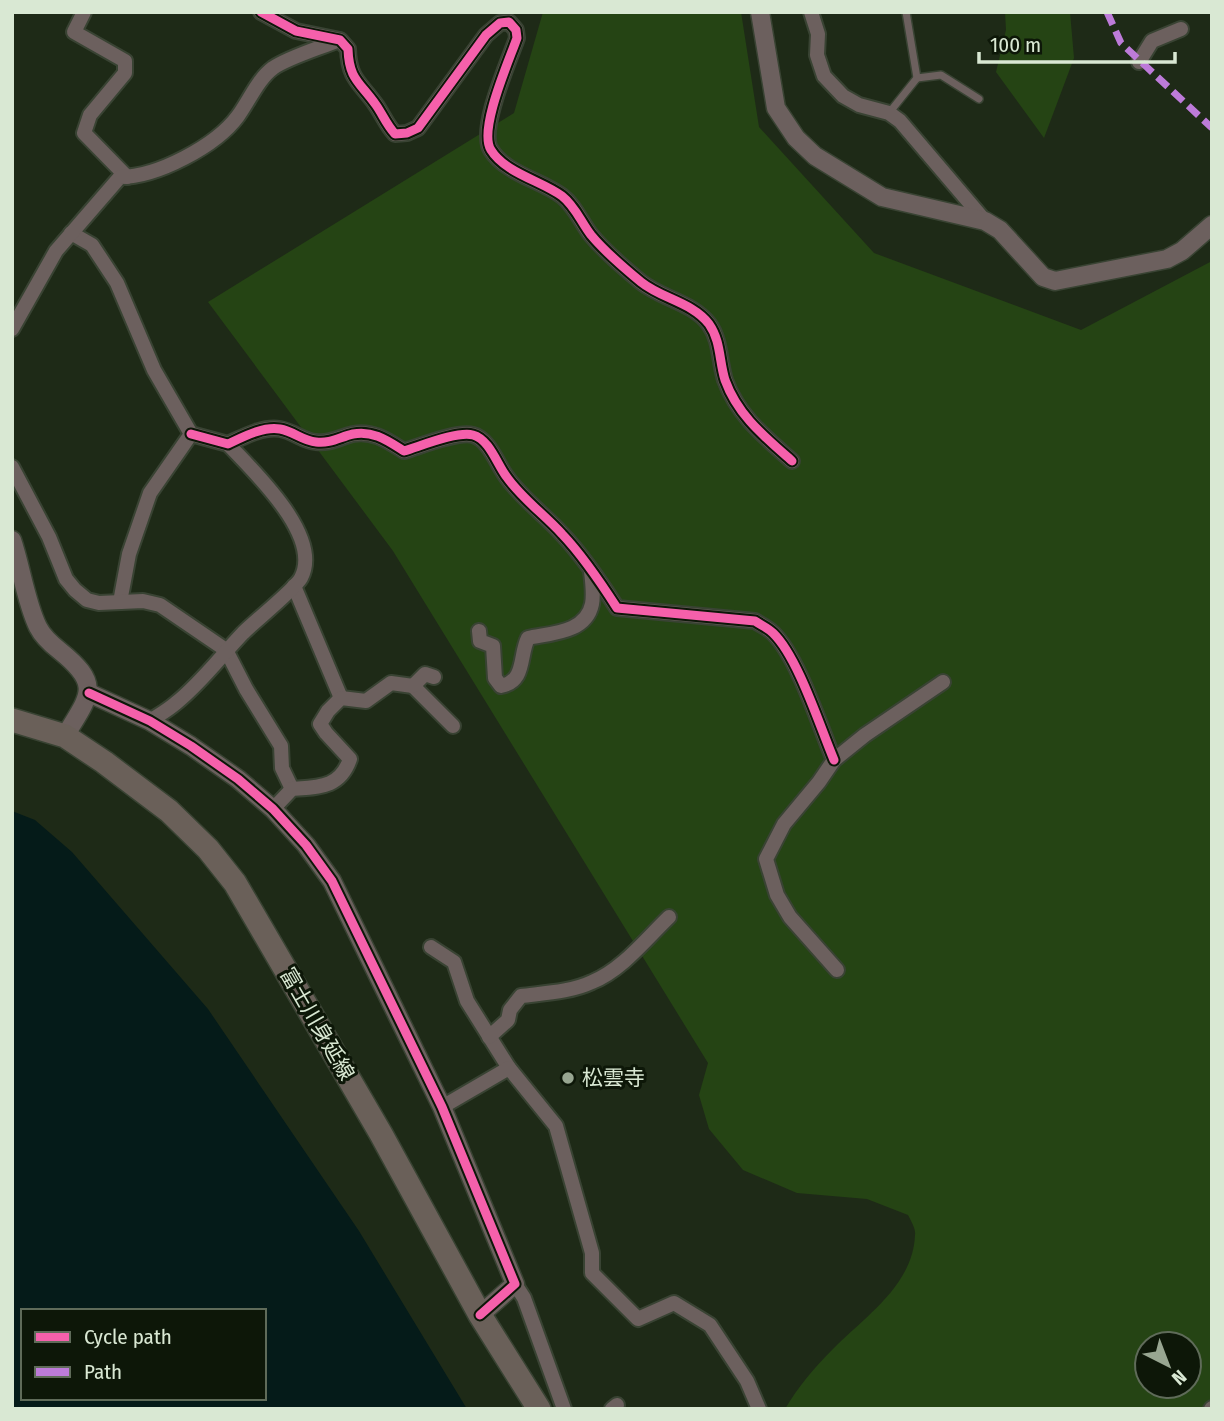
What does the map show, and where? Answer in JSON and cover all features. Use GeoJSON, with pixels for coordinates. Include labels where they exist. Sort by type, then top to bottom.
{"type":"FeatureCollection","features":[{"type":"Feature","properties":{"kind":"main road","name":"富士川身延線"},"geometry":{"type":"LineString","coordinates":[[12,720],[65,736],[169,811],[208,849],[235,883],[381,1134],[481,1315],[539,1409]]}},
{"type":"Feature","properties":{"kind":"street"},"geometry":{"type":"LineString","coordinates":[[83,12],[74,32],[125,61],[125,72],[90,115],[84,133],[127,177]]}},
{"type":"Feature","properties":{"kind":"street"},"geometry":{"type":"LineString","coordinates":[[261,12],[296,31],[340,40],[348,49],[349,66],[358,84],[395,134],[418,128],[486,35],[500,23],[509,22],[516,30],[517,38],[489,120],[487,138],[491,151],[513,170],[561,195],[572,206],[591,235],[643,284],[696,311],[709,325],[718,342],[724,378],[734,401],[750,423],[792,461]]}},
{"type":"Feature","properties":{"kind":"street"},"geometry":{"type":"LineString","coordinates":[[760,12],[776,108],[796,138],[815,156],[882,197],[985,221],[1000,230],[1043,277],[1055,281],[1167,259],[1182,251],[1212,225]]}},
{"type":"Feature","properties":{"kind":"street"},"geometry":{"type":"LineString","coordinates":[[811,12],[818,34],[817,55],[824,76],[843,96],[859,105],[889,113],[900,121],[985,221]]}},
{"type":"Feature","properties":{"kind":"street"},"geometry":{"type":"LineString","coordinates":[[1139,62],[1152,41],[1181,29]]}},
{"type":"Feature","properties":{"kind":"street"},"geometry":{"type":"LineString","coordinates":[[12,329],[56,251],[120,177],[139,177],[179,160],[216,138],[236,118],[257,86],[273,68],[340,40]]}},
{"type":"Feature","properties":{"kind":"street"},"geometry":{"type":"LineString","coordinates":[[71,233],[92,245],[117,283],[154,370],[191,434],[228,444],[264,483],[293,522],[304,544],[305,563],[301,579],[226,650],[177,703],[150,721]]}},
{"type":"Feature","properties":{"kind":"street"},"geometry":{"type":"LineString","coordinates":[[228,444],[250,433],[279,428],[313,442],[329,443],[354,434],[370,433],[404,450],[461,435],[474,435],[488,446],[506,477],[526,502],[562,534],[617,608],[755,621],[772,632],[784,646],[803,682],[834,760]]}},
{"type":"Feature","properties":{"kind":"street"},"geometry":{"type":"LineString","coordinates":[[120,602],[129,554],[150,493],[191,434]]}},
{"type":"Feature","properties":{"kind":"street"},"geometry":{"type":"LineString","coordinates":[[12,467],[50,537],[66,579],[87,600],[99,603],[143,601],[160,606],[226,650],[281,746],[282,768],[292,789]]}},
{"type":"Feature","properties":{"kind":"street"},"geometry":{"type":"LineString","coordinates":[[12,540],[36,623],[50,643],[82,671],[87,682],[89,693],[65,736]]}},
{"type":"Feature","properties":{"kind":"street"},"geometry":{"type":"LineString","coordinates":[[479,631],[480,641],[493,646],[495,678],[501,686],[508,685],[520,671],[528,638],[576,627],[587,618],[593,603],[592,571]]}},
{"type":"Feature","properties":{"kind":"street"},"geometry":{"type":"LineString","coordinates":[[294,586],[341,698]]}},
{"type":"Feature","properties":{"kind":"street"},"geometry":{"type":"LineString","coordinates":[[413,686],[425,674],[434,677]]}},
{"type":"Feature","properties":{"kind":"street"},"geometry":{"type":"LineString","coordinates":[[837,970],[790,917],[778,895],[766,859],[784,824],[834,760],[865,735],[943,682]]}},
{"type":"Feature","properties":{"kind":"street"},"geometry":{"type":"LineString","coordinates":[[341,698],[366,701],[391,683],[413,686],[453,726]]}},
{"type":"Feature","properties":{"kind":"street"},"geometry":{"type":"LineString","coordinates":[[89,693],[150,721],[201,752],[238,779],[273,809],[306,845],[332,881],[442,1107],[515,1284],[524,1298],[564,1409]]}},
{"type":"Feature","properties":{"kind":"street"},"geometry":{"type":"LineString","coordinates":[[273,809],[292,789],[327,786],[346,770],[350,759],[320,724],[341,698]]}},
{"type":"Feature","properties":{"kind":"street"},"geometry":{"type":"LineString","coordinates":[[489,1037],[508,1020],[510,1010],[522,996],[577,988],[594,982],[617,966],[669,917]]}},
{"type":"Feature","properties":{"kind":"street"},"geometry":{"type":"LineString","coordinates":[[431,947],[454,962],[467,1001],[489,1037],[509,1068],[556,1126],[592,1253],[592,1273],[638,1318],[674,1303],[710,1325],[747,1381],[759,1409]]}},
{"type":"Feature","properties":{"kind":"street"},"geometry":{"type":"LineString","coordinates":[[442,1107],[509,1068]]}},
{"type":"Feature","properties":{"kind":"street"},"geometry":{"type":"LineString","coordinates":[[481,1315],[515,1284]]}},
{"type":"Feature","properties":{"kind":"lane"},"geometry":{"type":"LineString","coordinates":[[906,12],[917,78]]}},
{"type":"Feature","properties":{"kind":"lane"},"geometry":{"type":"LineString","coordinates":[[889,113],[917,78],[942,75],[979,99]]}},
{"type":"Feature","properties":{"kind":"green space"},"geometry":{"type":"Polygon","coordinates":[[[543,12],[741,12],[759,127],[874,253],[1081,330],[1212,261],[1212,1409],[785,1409],[819,1364],[885,1299],[906,1270],[915,1233],[908,1215],[867,1199],[797,1193],[743,1170],[709,1129],[699,1095],[708,1063],[393,551],[208,302],[514,113],[543,12]]]}},
{"type":"Feature","properties":{"kind":"green space"},"geometry":{"type":"Polygon","coordinates":[[[1005,12],[1070,12],[1074,58],[1044,138],[996,72],[1006,30],[1005,12]]]}},
{"type":"Feature","properties":{"kind":"water"},"geometry":{"type":"Polygon","coordinates":[[[12,811],[35,820],[72,852],[208,1009],[359,1231],[467,1409],[12,1409],[12,811]]]}},
{"type":"Feature","properties":{"kind":"marked path"},"geometry":{"type":"LineString","coordinates":[[1107,12],[1121,43],[1212,128]]}},
{"type":"Feature","properties":{"kind":"cycle path"},"geometry":{"type":"LineString","coordinates":[[261,12],[296,31],[340,40],[348,49],[356,80],[395,134],[418,128],[486,35],[500,23],[509,22],[516,30],[517,38],[491,112],[488,127],[491,150],[505,165],[567,200],[596,241],[641,282],[686,306],[709,324],[716,337],[725,380],[737,404],[753,425],[792,461]]}},
{"type":"Feature","properties":{"kind":"cycle path"},"geometry":{"type":"LineString","coordinates":[[191,434],[228,444],[253,433],[274,428],[321,442],[360,433],[380,437],[404,451],[458,435],[479,437],[512,484],[577,551],[617,608],[755,621],[771,631],[800,675],[834,760]]}},
{"type":"Feature","properties":{"kind":"cycle path"},"geometry":{"type":"LineString","coordinates":[[89,693],[150,721],[238,779],[273,809],[306,845],[332,881],[442,1107],[515,1284],[480,1315]]}},
{"type":"Feature","properties":{"kind":"place","name":"松雲寺"},"geometry":{"type":"Point","coordinates":[568,1078]}}]}
